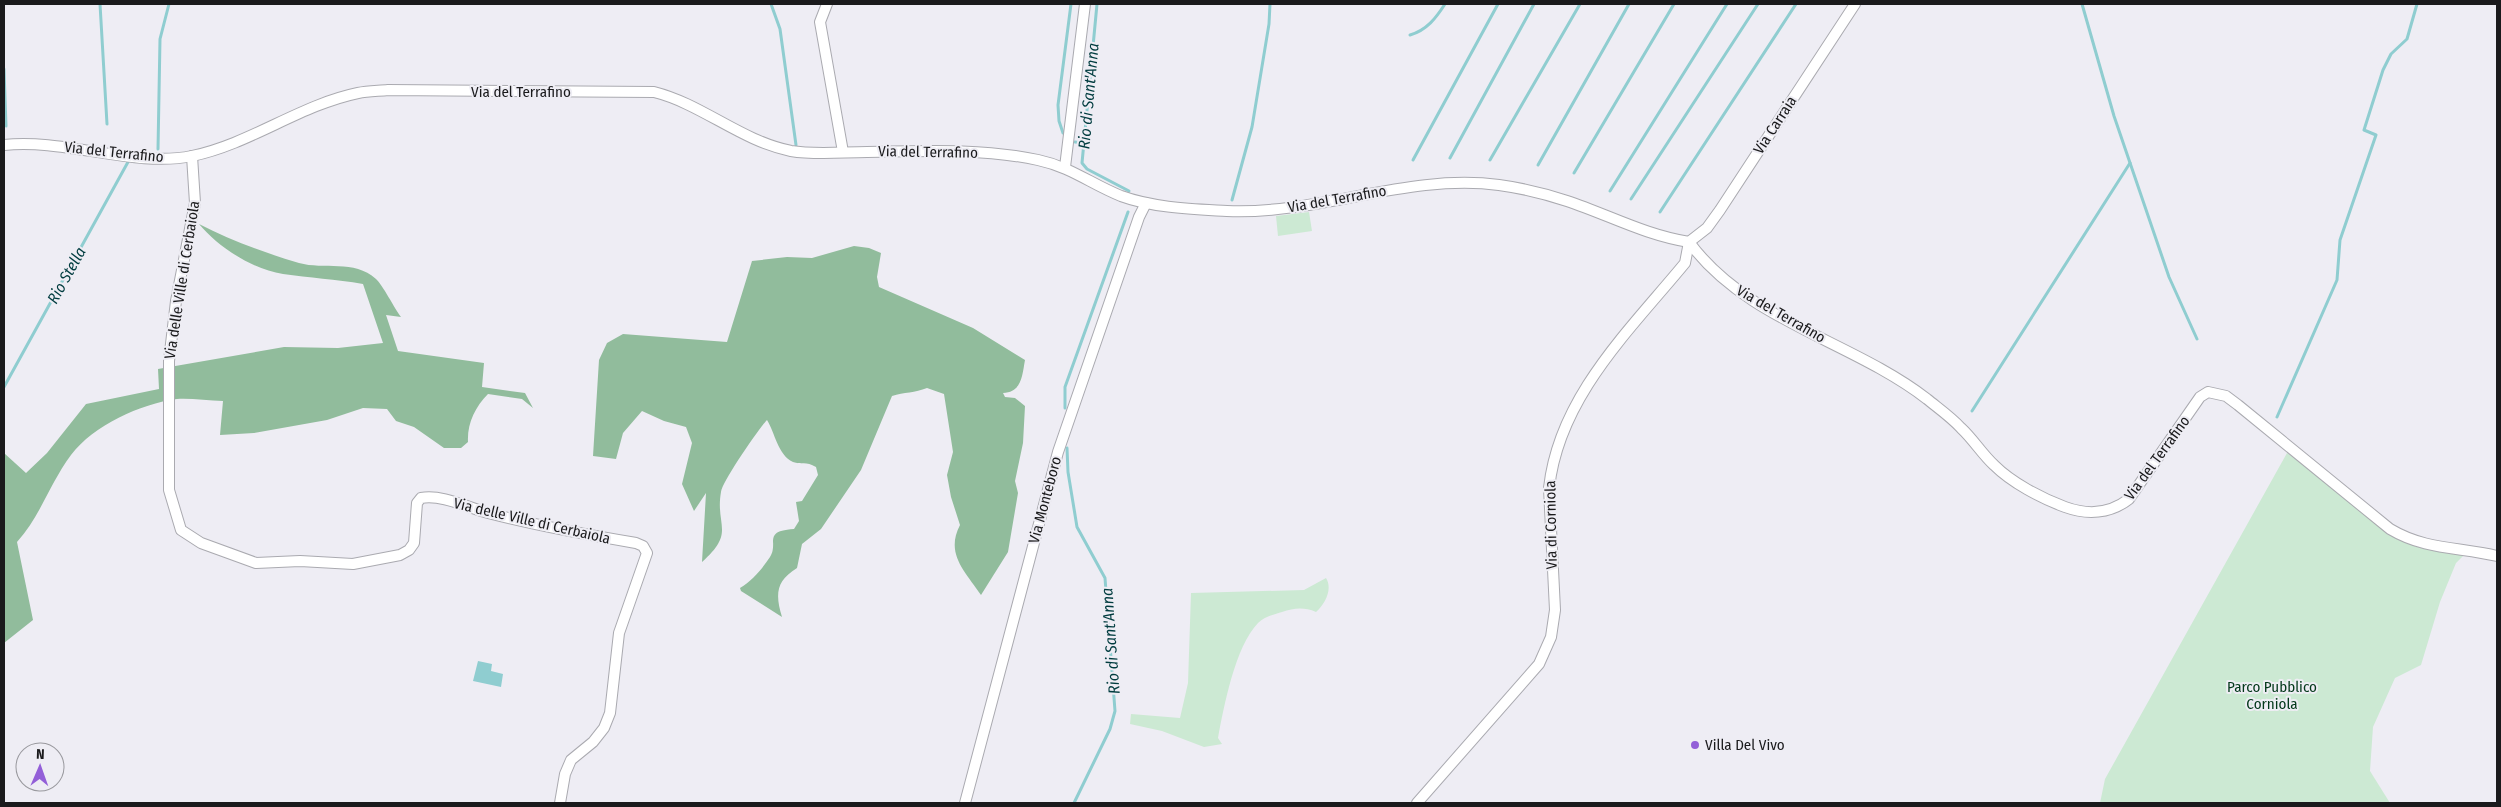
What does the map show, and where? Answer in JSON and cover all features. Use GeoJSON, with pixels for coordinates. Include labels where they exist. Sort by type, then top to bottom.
{"type":"FeatureCollection","features":[{"type":"Feature","properties":{"kind":"street"},"geometry":{"type":"LineString","coordinates":[[827,4],[820,22],[843,152]]}},
{"type":"Feature","properties":{"kind":"street"},"geometry":{"type":"LineString","coordinates":[[1066,167],[1085,4]]}},
{"type":"Feature","properties":{"kind":"street","name":"Via Carraia"},"geometry":{"type":"LineString","coordinates":[[1689,242],[1707,228],[1856,4]]}},
{"type":"Feature","properties":{"kind":"street","name":"Via del Terrafino"},"geometry":{"type":"LineString","coordinates":[[4,145],[81,148],[132,156],[192,156],[238,140],[333,100],[359,92],[388,90],[654,92],[675,98],[727,127],[793,152],[1002,153],[1066,167],[1110,191],[1146,203],[1256,212],[1329,202],[1400,188],[1450,184],[1498,185],[1566,200],[1634,228],[1667,238],[1689,242],[1703,261],[1730,284],[1766,309],[1876,366],[1926,398],[1962,428],[1994,465],[2026,488],[2064,507],[2082,512],[2117,509],[2129,500],[2200,397],[2208,392],[2226,396],[2390,529],[2408,540],[2432,547],[2470,549],[2497,556]]}},
{"type":"Feature","properties":{"kind":"street","name":"Via delle Ville di Cerbaiola"},"geometry":{"type":"LineString","coordinates":[[192,156],[195,203],[176,301],[168,361],[169,490],[181,530],[201,543],[256,563],[300,561],[353,564],[400,555],[409,550],[414,544],[417,503],[421,498],[432,496],[492,514],[583,535],[636,543],[643,546],[647,553],[619,633],[610,714],[604,728],[593,742],[571,760],[565,774],[560,803]]}},
{"type":"Feature","properties":{"kind":"street","name":"Via Monteboro"},"geometry":{"type":"LineString","coordinates":[[965,803],[1058,452],[1139,216],[1146,203]]}},
{"type":"Feature","properties":{"kind":"street","name":"Via di Corniola"},"geometry":{"type":"LineString","coordinates":[[1417,803],[1539,664],[1551,637],[1555,610],[1549,488],[1560,436],[1587,384],[1685,263],[1689,242]]}},
{"type":"Feature","properties":{"kind":"green space"},"geometry":{"type":"Polygon","coordinates":[[[1309,212],[1312,231],[1278,236],[1276,216],[1309,212]]]}},
{"type":"Feature","properties":{"kind":"green space"},"geometry":{"type":"Polygon","coordinates":[[[199,224],[248,246],[299,263],[349,267],[367,273],[379,282],[401,317],[386,315],[398,351],[484,363],[482,387],[525,393],[533,408],[522,399],[488,394],[479,404],[470,422],[468,442],[461,448],[444,448],[414,427],[396,421],[387,409],[363,408],[327,420],[254,433],[220,435],[223,401],[177,399],[133,411],[92,434],[71,455],[39,511],[17,542],[33,620],[4,643],[4,453],[26,473],[47,453],[86,404],[159,389],[158,369],[284,347],[338,348],[383,343],[363,284],[283,274],[259,267],[226,249],[199,224]]]}},
{"type":"Feature","properties":{"kind":"green space"},"geometry":{"type":"Polygon","coordinates":[[[854,246],[869,248],[881,253],[877,277],[879,287],[973,328],[1025,360],[1022,377],[1018,386],[1014,390],[1003,393],[1005,397],[1015,398],[1025,406],[1023,443],[1015,481],[1018,493],[1008,552],[981,595],[963,570],[956,554],[956,535],[960,525],[951,497],[947,475],[953,452],[944,394],[927,388],[892,396],[861,470],[821,529],[802,544],[797,568],[781,583],[778,601],[782,617],[741,591],[740,588],[757,574],[770,557],[775,535],[784,530],[794,529],[799,521],[796,502],[802,501],[818,475],[816,467],[793,462],[788,459],[780,449],[767,420],[741,455],[723,486],[720,504],[721,536],[712,552],[702,562],[706,493],[694,511],[682,484],[692,443],[686,427],[664,421],[642,411],[623,433],[616,459],[593,456],[599,360],[607,343],[623,334],[727,342],[752,261],[787,257],[812,258],[854,246]]]}},
{"type":"Feature","properties":{"kind":"green space","name":"Parco Pubblico Corniola"},"geometry":{"type":"Polygon","coordinates":[[[2287,453],[2408,540],[2470,549],[2456,563],[2440,602],[2421,665],[2395,678],[2373,727],[2370,771],[2390,803],[2100,803],[2105,779],[2287,453]]]}},
{"type":"Feature","properties":{"kind":"green space"},"geometry":{"type":"Polygon","coordinates":[[[1326,578],[1329,587],[1327,596],[1316,612],[1299,609],[1266,617],[1258,623],[1250,634],[1237,661],[1227,694],[1218,738],[1222,744],[1204,747],[1162,731],[1130,724],[1131,714],[1180,718],[1188,683],[1191,593],[1304,590],[1326,578]]]}},
{"type":"Feature","properties":{"kind":"water"},"geometry":{"type":"Polygon","coordinates":[[[478,661],[492,664],[491,671],[503,674],[501,687],[473,681],[478,661]]]}},
{"type":"Feature","properties":{"kind":"waterway"},"geometry":{"type":"LineString","coordinates":[[100,4],[107,124]]}},
{"type":"Feature","properties":{"kind":"waterway","name":"Rio Stella"},"geometry":{"type":"LineString","coordinates":[[158,149],[160,39],[169,4]]}},
{"type":"Feature","properties":{"kind":"waterway"},"geometry":{"type":"LineString","coordinates":[[771,4],[780,29],[796,145]]}},
{"type":"Feature","properties":{"kind":"waterway"},"geometry":{"type":"LineString","coordinates":[[1063,133],[1059,121],[1058,105],[1071,4]]}},
{"type":"Feature","properties":{"kind":"waterway","name":"Rio di Sant'Anna"},"geometry":{"type":"LineString","coordinates":[[1097,4],[1082,163],[1087,169],[1129,191]]}},
{"type":"Feature","properties":{"kind":"waterway"},"geometry":{"type":"LineString","coordinates":[[1232,200],[1252,127],[1269,24],[1270,4]]}},
{"type":"Feature","properties":{"kind":"waterway"},"geometry":{"type":"LineString","coordinates":[[1410,35],[1430,23],[1445,4]]}},
{"type":"Feature","properties":{"kind":"waterway"},"geometry":{"type":"LineString","coordinates":[[1413,160],[1498,4]]}},
{"type":"Feature","properties":{"kind":"waterway"},"geometry":{"type":"LineString","coordinates":[[1450,158],[1534,4]]}},
{"type":"Feature","properties":{"kind":"waterway"},"geometry":{"type":"LineString","coordinates":[[1490,160],[1580,4]]}},
{"type":"Feature","properties":{"kind":"waterway"},"geometry":{"type":"LineString","coordinates":[[1538,165],[1629,4]]}},
{"type":"Feature","properties":{"kind":"waterway"},"geometry":{"type":"LineString","coordinates":[[1574,173],[1674,4]]}},
{"type":"Feature","properties":{"kind":"waterway"},"geometry":{"type":"LineString","coordinates":[[1610,191],[1727,4]]}},
{"type":"Feature","properties":{"kind":"waterway"},"geometry":{"type":"LineString","coordinates":[[1631,199],[1758,4]]}},
{"type":"Feature","properties":{"kind":"waterway"},"geometry":{"type":"LineString","coordinates":[[1660,212],[1796,4]]}},
{"type":"Feature","properties":{"kind":"waterway"},"geometry":{"type":"LineString","coordinates":[[2082,4],[2114,116],[2169,277],[2197,339]]}},
{"type":"Feature","properties":{"kind":"waterway"},"geometry":{"type":"LineString","coordinates":[[2277,417],[2337,280],[2340,240],[2376,135],[2364,130],[2383,70],[2391,54],[2407,39],[2417,4]]}},
{"type":"Feature","properties":{"kind":"waterway"},"geometry":{"type":"LineString","coordinates":[[4,69],[6,126]]}},
{"type":"Feature","properties":{"kind":"waterway","name":"Rio di Sant'Anna"},"geometry":{"type":"LineString","coordinates":[[1075,142],[1082,143]]}},
{"type":"Feature","properties":{"kind":"waterway","name":"Rio Stella"},"geometry":{"type":"LineString","coordinates":[[4,387],[128,162]]}},
{"type":"Feature","properties":{"kind":"waterway"},"geometry":{"type":"LineString","coordinates":[[1972,411],[2130,163]]}},
{"type":"Feature","properties":{"kind":"waterway","name":"Rio di Sant'Anna"},"geometry":{"type":"LineString","coordinates":[[1065,408],[1065,387],[1128,212]]}},
{"type":"Feature","properties":{"kind":"waterway","name":"Rio di Sant'Anna"},"geometry":{"type":"LineString","coordinates":[[1067,448],[1068,472],[1077,527],[1105,578],[1115,711],[1110,729],[1074,803]]}},
{"type":"Feature","properties":{"kind":"place","name":"Villa Del Vivo"},"geometry":{"type":"Point","coordinates":[1695,745]}}]}
